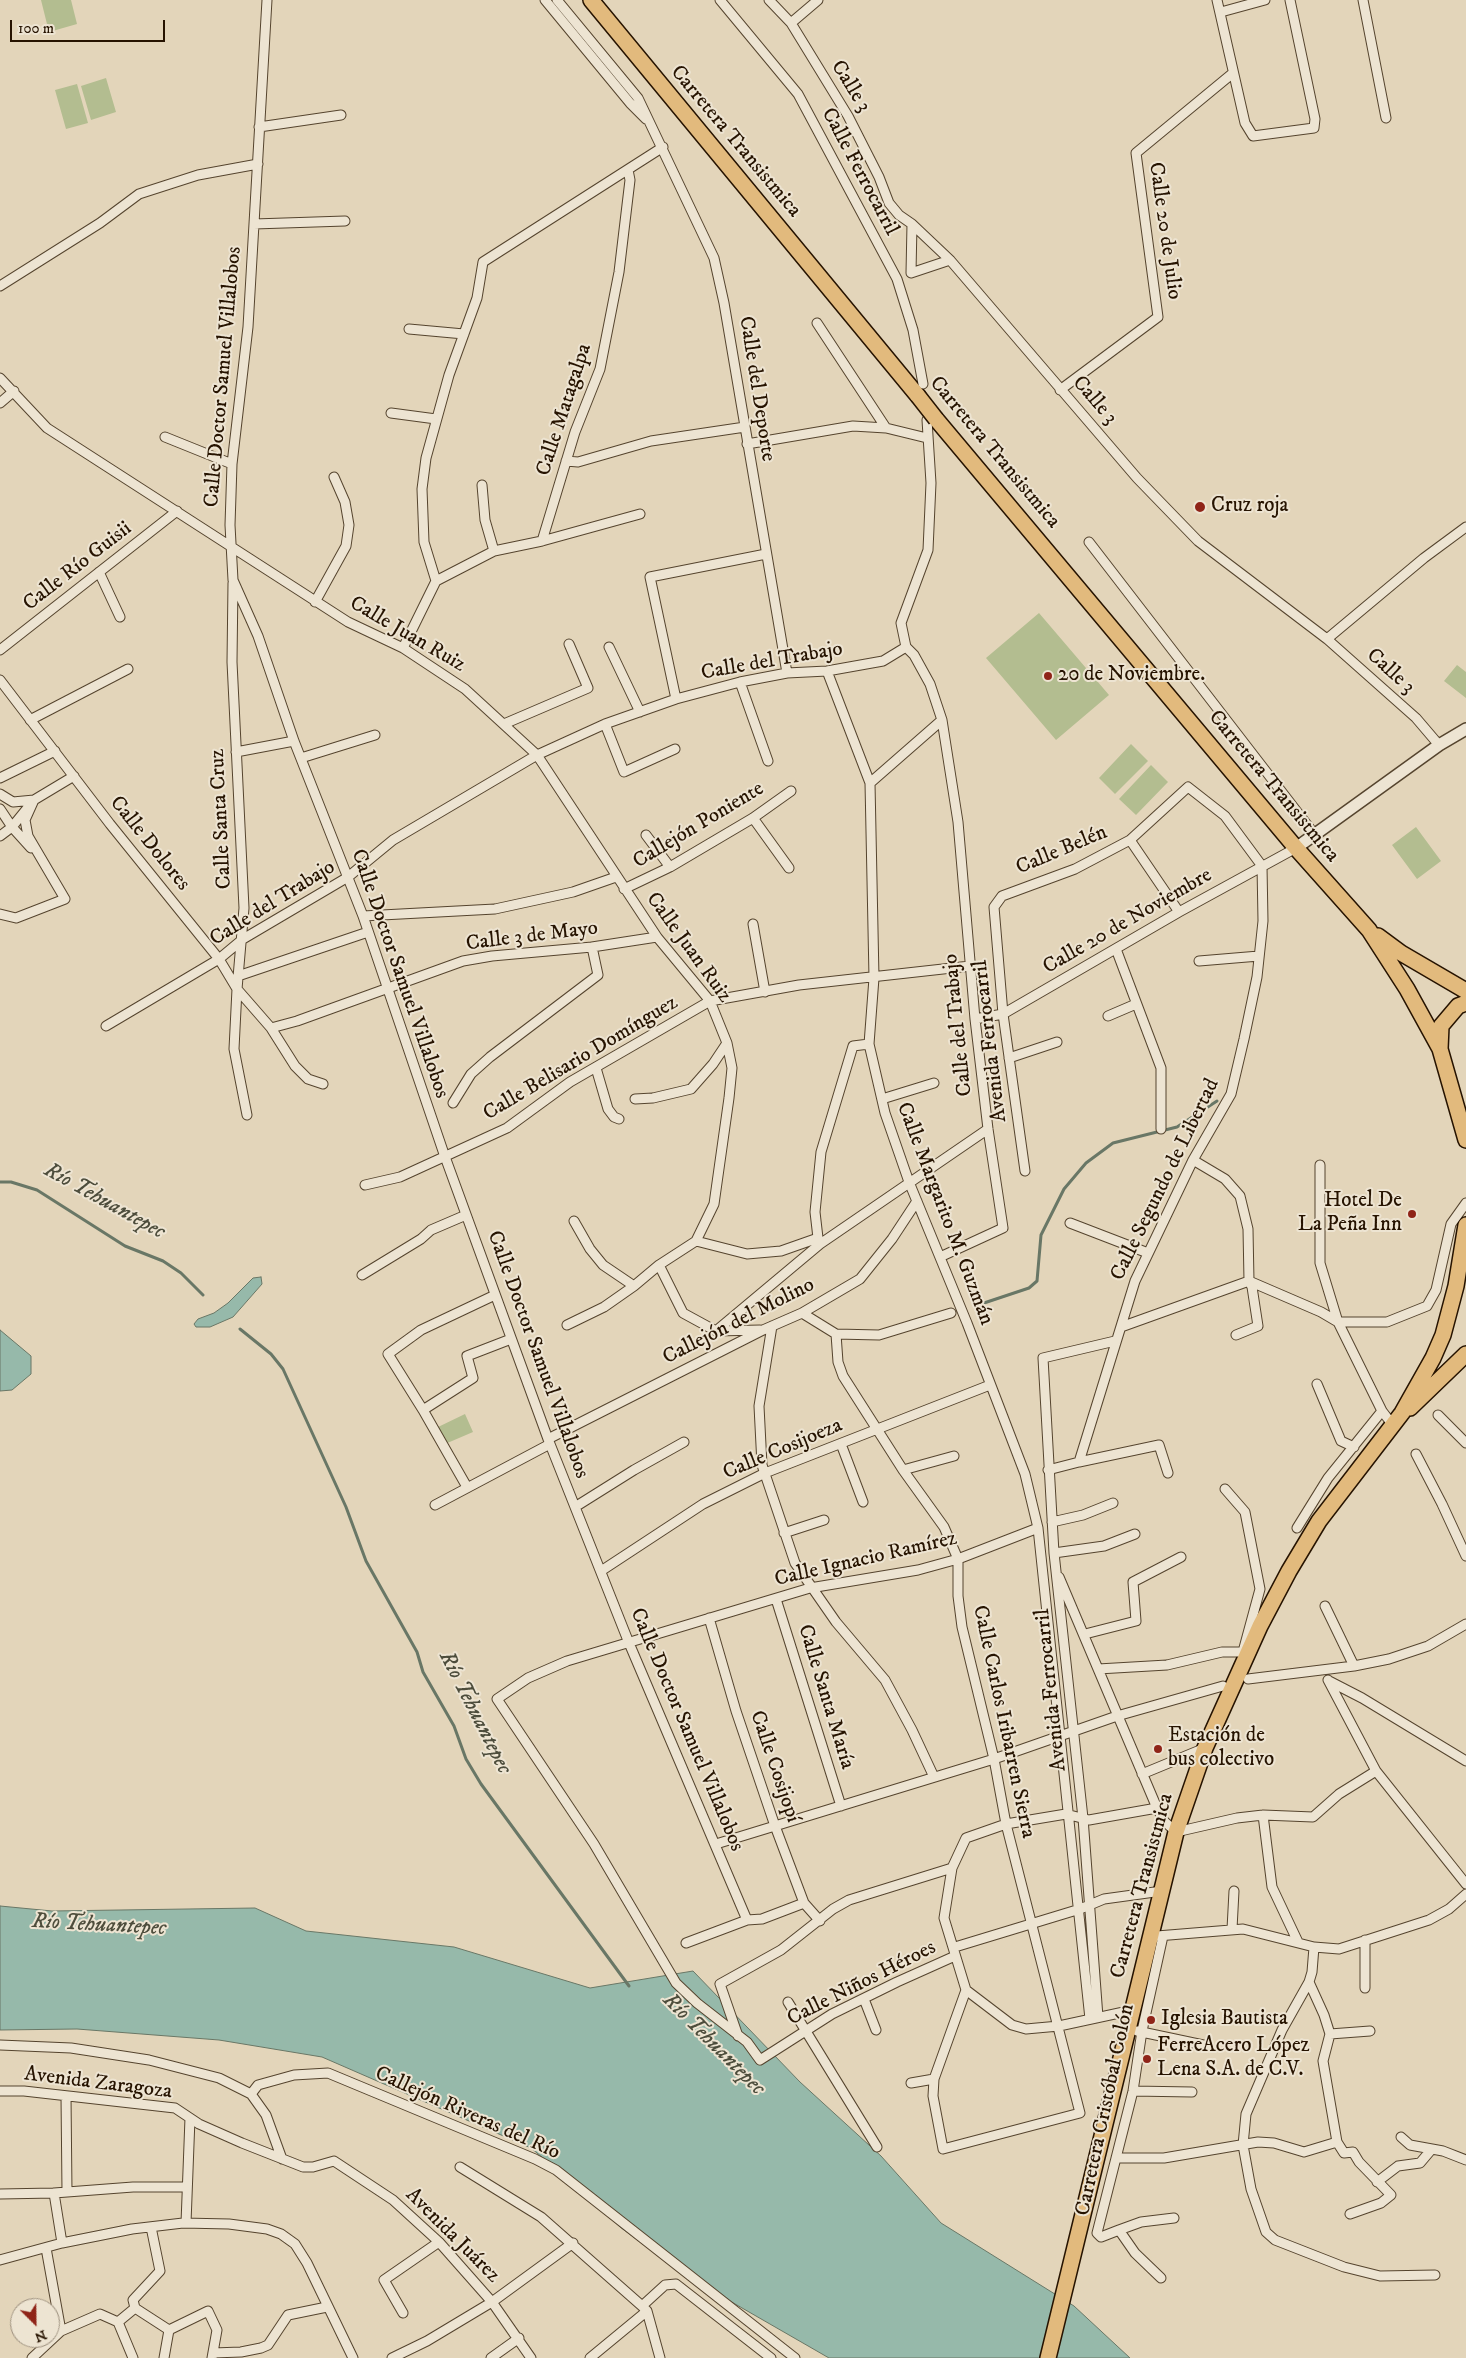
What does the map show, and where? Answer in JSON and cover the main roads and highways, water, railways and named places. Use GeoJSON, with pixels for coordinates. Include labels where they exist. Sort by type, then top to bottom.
{"type":"FeatureCollection","features":[{"type":"Feature","properties":{"kind":"main road","name":"Carretera Transistmica"},"geometry":{"type":"LineString","coordinates":[[591,0],[921,390],[932,419],[1296,848],[1368,930],[1407,989],[1440,1049],[1466,1140]]}},
{"type":"Feature","properties":{"kind":"main road","name":"Carretera Transistmica"},"geometry":{"type":"LineString","coordinates":[[1368,930],[1401,953],[1466,991]]}},
{"type":"Feature","properties":{"kind":"main road"},"geometry":{"type":"LineString","coordinates":[[1440,1049],[1441,1026],[1458,1006],[1466,1003]]}},
{"type":"Feature","properties":{"kind":"main road","name":"Carretera Transistmica"},"geometry":{"type":"LineString","coordinates":[[1048,2358],[1070,2266],[1135,2030],[1133,2010],[1157,1936],[1162,1891],[1176,1832],[1205,1748],[1246,1651],[1285,1579],[1319,1521],[1402,1413],[1433,1358],[1443,1335],[1456,1286],[1466,1225]]}},
{"type":"Feature","properties":{"kind":"main road","name":"Carretera Transistmica"},"geometry":{"type":"LineString","coordinates":[[1402,1413],[1415,1405],[1466,1354]]}},
{"type":"Feature","properties":{"kind":"water"},"geometry":{"type":"Polygon","coordinates":[[[261,1277],[262,1284],[233,1317],[210,1327],[196,1327],[194,1324],[198,1319],[214,1313],[228,1303],[253,1278],[261,1277]]]}},
{"type":"Feature","properties":{"kind":"water"},"geometry":{"type":"Polygon","coordinates":[[[0,1330],[31,1356],[31,1374],[12,1390],[0,1391],[0,1330]]]}},
{"type":"Feature","properties":{"kind":"water"},"geometry":{"type":"Polygon","coordinates":[[[0,1906],[52,1911],[255,1908],[306,1931],[454,1947],[590,1988],[693,1971],[800,2082],[881,2156],[941,2223],[1074,2306],[1130,2358],[829,2358],[683,2274],[620,2227],[572,2182],[531,2148],[322,2057],[219,2040],[77,2029],[0,2030],[0,1906]]]}},
{"type":"Feature","properties":{"kind":"waterway"},"geometry":{"type":"LineString","coordinates":[[978,1305],[1029,1288],[1037,1281],[1041,1235],[1064,1189],[1086,1163],[1113,1143],[1177,1127],[1217,1101]]}},
{"type":"Feature","properties":{"kind":"waterway","name":"Río Tehuantepec"},"geometry":{"type":"LineString","coordinates":[[0,1182],[11,1182],[37,1190],[125,1246],[163,1261],[181,1273],[203,1295]]}},
{"type":"Feature","properties":{"kind":"waterway","name":"Río Tehuantepec"},"geometry":{"type":"LineString","coordinates":[[240,1329],[271,1354],[283,1369],[346,1507],[366,1561],[417,1652],[423,1672],[454,1726],[466,1759],[481,1784],[629,1986]]}},
{"type":"Feature","properties":{"kind":"place","name":"Cruz roja"},"geometry":{"type":"Point","coordinates":[1200,507]}},
{"type":"Feature","properties":{"kind":"place","name":"20 de Noviembre."},"geometry":{"type":"Point","coordinates":[1048,676]}},
{"type":"Feature","properties":{"kind":"place","name":"Hotel De La Peña Inn"},"geometry":{"type":"Point","coordinates":[1412,1214]}},
{"type":"Feature","properties":{"kind":"place","name":"Estación de bus colectivo"},"geometry":{"type":"Point","coordinates":[1158,1749]}},
{"type":"Feature","properties":{"kind":"place","name":"Iglesia Bautista"},"geometry":{"type":"Point","coordinates":[1151,2020]}},
{"type":"Feature","properties":{"kind":"place","name":"FerreAcero López Lena S.A. de C.V."},"geometry":{"type":"Point","coordinates":[1147,2059]}}]}
